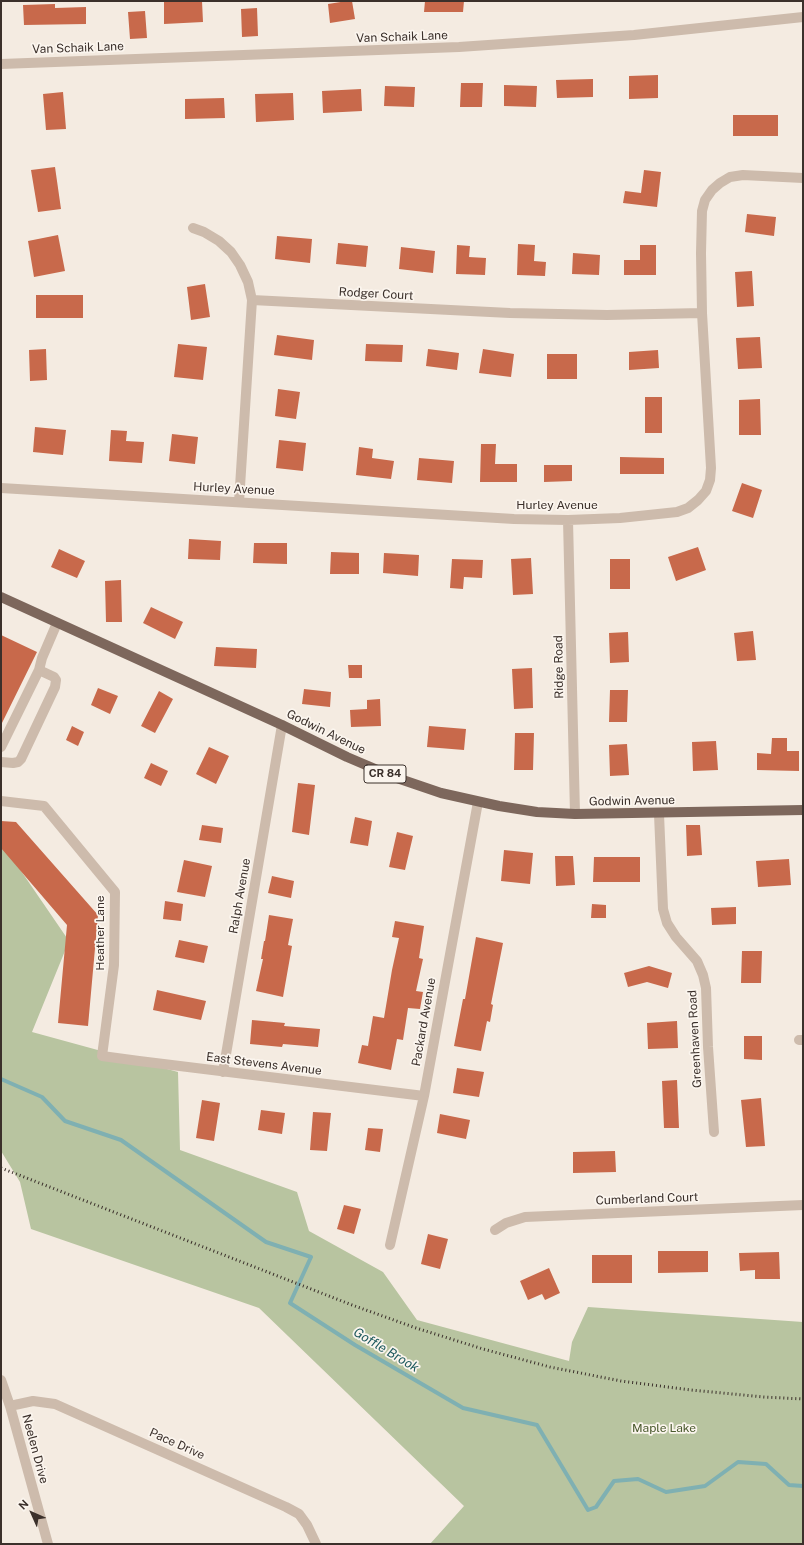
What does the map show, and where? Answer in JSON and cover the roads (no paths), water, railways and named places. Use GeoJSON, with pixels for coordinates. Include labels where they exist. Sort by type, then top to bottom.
{"type":"FeatureCollection","features":[{"type":"Feature","properties":{"kind":"main road","name":"Godwin Avenue"},"geometry":{"type":"LineString","coordinates":[[1,597],[282,725],[347,757],[394,777],[441,793],[478,802],[537,812],[575,814],[659,814],[803,810]]}},
{"type":"Feature","properties":{"kind":"street","name":"Van Schaik Lane"},"geometry":{"type":"LineString","coordinates":[[1,64],[459,48],[642,34],[803,17]]}},
{"type":"Feature","properties":{"kind":"street","name":"Hurley Avenue"},"geometry":{"type":"LineString","coordinates":[[1,488],[514,519],[568,520],[620,518],[677,512],[688,508],[706,491],[710,480],[711,468],[702,313],[702,211],[705,200],[720,182],[730,177],[743,175],[803,178]]}},
{"type":"Feature","properties":{"kind":"street"},"geometry":{"type":"LineString","coordinates":[[193,228],[204,232],[219,241],[230,252],[240,266],[248,282],[252,300],[239,502]]}},
{"type":"Feature","properties":{"kind":"street","name":"Rodger Court"},"geometry":{"type":"LineString","coordinates":[[252,300],[510,313],[607,315],[702,313]]}},
{"type":"Feature","properties":{"kind":"street","name":"Ridge Road"},"geometry":{"type":"LineString","coordinates":[[568,520],[575,814]]}},
{"type":"Feature","properties":{"kind":"street"},"geometry":{"type":"LineString","coordinates":[[1,746],[5,729],[39,670],[42,658],[57,623]]}},
{"type":"Feature","properties":{"kind":"street"},"geometry":{"type":"LineString","coordinates":[[1,762],[13,763],[18,762],[21,759],[55,687],[56,680],[54,677],[39,670]]}},
{"type":"Feature","properties":{"kind":"street","name":"Ralph Avenue"},"geometry":{"type":"LineString","coordinates":[[223,1072],[282,725]]}},
{"type":"Feature","properties":{"kind":"street","name":"Heather Lane"},"geometry":{"type":"LineString","coordinates":[[1,802],[44,806],[115,892],[114,965],[102,1056]]}},
{"type":"Feature","properties":{"kind":"street","name":"Packard Avenue"},"geometry":{"type":"LineString","coordinates":[[390,1246],[424,1096],[478,802]]}},
{"type":"Feature","properties":{"kind":"street","name":"Greenhaven Road"},"geometry":{"type":"LineString","coordinates":[[659,814],[663,909],[667,922],[676,937],[697,961],[703,975],[706,988],[708,1047],[714,1132]]}},
{"type":"Feature","properties":{"kind":"street","name":"East Stevens Avenue"},"geometry":{"type":"LineString","coordinates":[[102,1056],[424,1096]]}},
{"type":"Feature","properties":{"kind":"street","name":"Cumberland Court"},"geometry":{"type":"LineString","coordinates":[[495,1230],[506,1223],[525,1217],[803,1205]]}},
{"type":"Feature","properties":{"kind":"street","name":"Neelen Drive"},"geometry":{"type":"LineString","coordinates":[[1,1380],[10,1406],[48,1544]]}},
{"type":"Feature","properties":{"kind":"street","name":"Pace Drive"},"geometry":{"type":"LineString","coordinates":[[10,1406],[33,1402],[55,1404],[286,1507],[299,1514],[307,1525],[316,1544]]}},
{"type":"Feature","properties":{"kind":"waterway","name":"Goffle Brook"},"geometry":{"type":"LineString","coordinates":[[1,1079],[42,1097],[65,1121],[121,1140],[266,1242],[311,1257],[290,1303],[355,1345],[463,1408],[537,1425],[588,1510],[596,1507],[614,1481],[638,1479],[666,1492],[705,1486],[738,1462],[766,1464],[789,1485],[803,1486]]}},
{"type":"Feature","properties":{"kind":"railway"},"geometry":{"type":"LineString","coordinates":[[1,1168],[352,1305],[416,1328],[483,1349],[550,1367],[621,1381],[691,1390],[803,1399]]}},
{"type":"Feature","properties":{"kind":"park label","name":"Maple Lake"},"geometry":{"type":"Point","coordinates":[664,1428]}}]}
